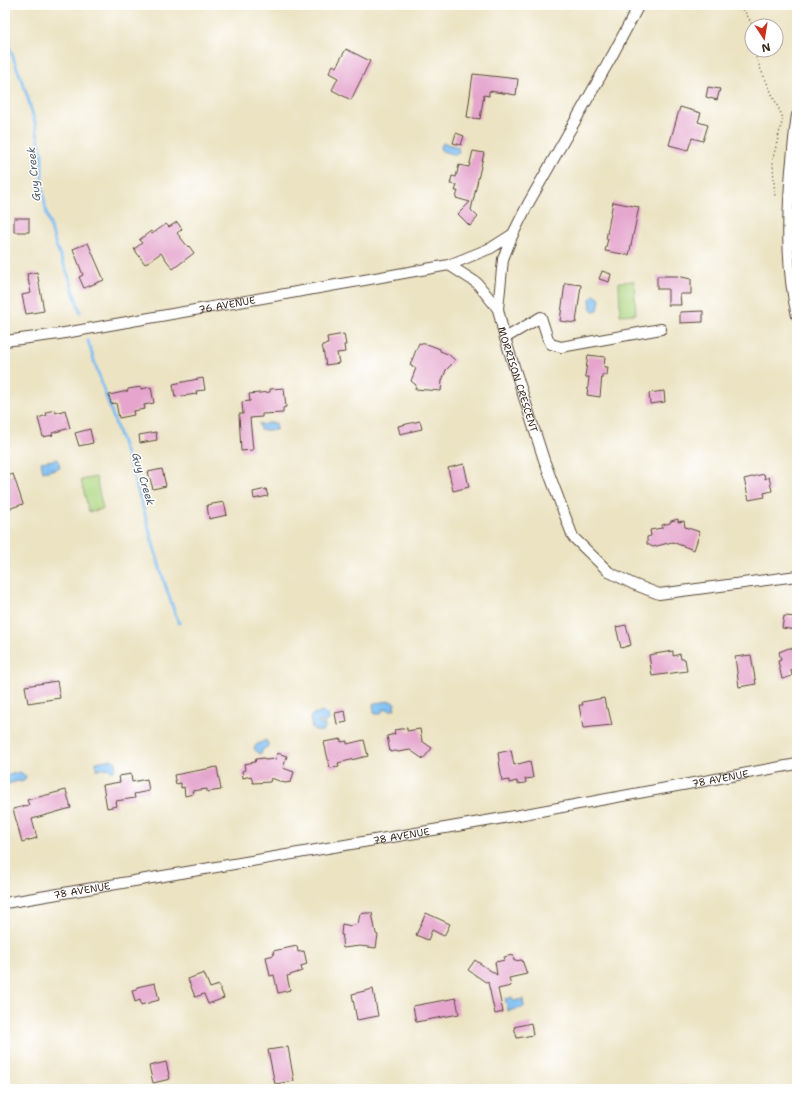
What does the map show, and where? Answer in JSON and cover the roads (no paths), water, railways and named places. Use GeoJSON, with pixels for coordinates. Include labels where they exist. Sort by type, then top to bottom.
{"type":"FeatureCollection","features":[{"type":"Feature","properties":{"kind":"street","name":"MORRISON CRESCENT"},"geometry":{"type":"LineString","coordinates":[[638,5],[612,56],[512,234],[503,258],[498,309],[505,338],[544,460],[573,537],[609,572],[633,584],[659,594],[792,576]]}},
{"type":"Feature","properties":{"kind":"street"},"geometry":{"type":"LineString","coordinates":[[797,115],[790,182],[788,234],[790,278],[797,316]]}},
{"type":"Feature","properties":{"kind":"street","name":"76 AVENUE"},"geometry":{"type":"LineString","coordinates":[[5,341],[74,332],[449,265],[491,248],[512,234]]}},
{"type":"Feature","properties":{"kind":"street"},"geometry":{"type":"LineString","coordinates":[[449,265],[477,283],[498,309]]}},
{"type":"Feature","properties":{"kind":"street"},"geometry":{"type":"LineString","coordinates":[[505,338],[541,317],[548,340],[551,344],[561,347],[661,329]]}},
{"type":"Feature","properties":{"kind":"street","name":"78 AVENUE"},"geometry":{"type":"LineString","coordinates":[[5,903],[492,820],[797,764]]}},
{"type":"Feature","properties":{"kind":"water"},"geometry":{"type":"Polygon","coordinates":[[[444,143],[458,147],[459,153],[455,155],[442,151],[440,149],[444,143]]]}},
{"type":"Feature","properties":{"kind":"water"},"geometry":{"type":"Polygon","coordinates":[[[594,295],[598,296],[600,299],[598,310],[593,311],[591,309],[590,299],[594,295]]]}},
{"type":"Feature","properties":{"kind":"water"},"geometry":{"type":"Polygon","coordinates":[[[259,423],[264,425],[266,423],[276,423],[276,430],[260,430],[259,423]]]}},
{"type":"Feature","properties":{"kind":"water"},"geometry":{"type":"Polygon","coordinates":[[[58,459],[60,468],[43,472],[41,462],[58,459]]]}},
{"type":"Feature","properties":{"kind":"water"},"geometry":{"type":"Polygon","coordinates":[[[390,701],[395,703],[394,710],[383,710],[381,714],[374,713],[374,703],[390,701]]]}},
{"type":"Feature","properties":{"kind":"water"},"geometry":{"type":"Polygon","coordinates":[[[323,712],[328,714],[329,720],[324,723],[319,721],[319,724],[325,725],[325,728],[323,731],[317,731],[312,728],[310,718],[313,714],[323,712]]]}},
{"type":"Feature","properties":{"kind":"water"},"geometry":{"type":"Polygon","coordinates":[[[266,740],[269,746],[262,750],[262,753],[260,754],[254,749],[256,745],[266,740]]]}},
{"type":"Feature","properties":{"kind":"water"},"geometry":{"type":"Polygon","coordinates":[[[111,759],[116,762],[114,770],[111,771],[108,768],[97,770],[96,762],[111,759]]]}},
{"type":"Feature","properties":{"kind":"water"},"geometry":{"type":"Polygon","coordinates":[[[20,772],[26,776],[26,779],[22,782],[18,781],[8,784],[6,783],[5,776],[20,772]]]}},
{"type":"Feature","properties":{"kind":"water"},"geometry":{"type":"Polygon","coordinates":[[[512,997],[513,1001],[523,999],[524,1007],[508,1011],[505,998],[509,999],[512,997]]]}},
{"type":"Feature","properties":{"kind":"waterway","name":"Guy Creek"},"geometry":{"type":"LineString","coordinates":[[5,35],[27,95],[35,123],[42,154],[42,184],[46,211],[56,246],[69,277],[80,312]]}},
{"type":"Feature","properties":{"kind":"waterway","name":"Guy Creek"},"geometry":{"type":"LineString","coordinates":[[88,341],[130,467],[166,589],[179,623]]}}]}
